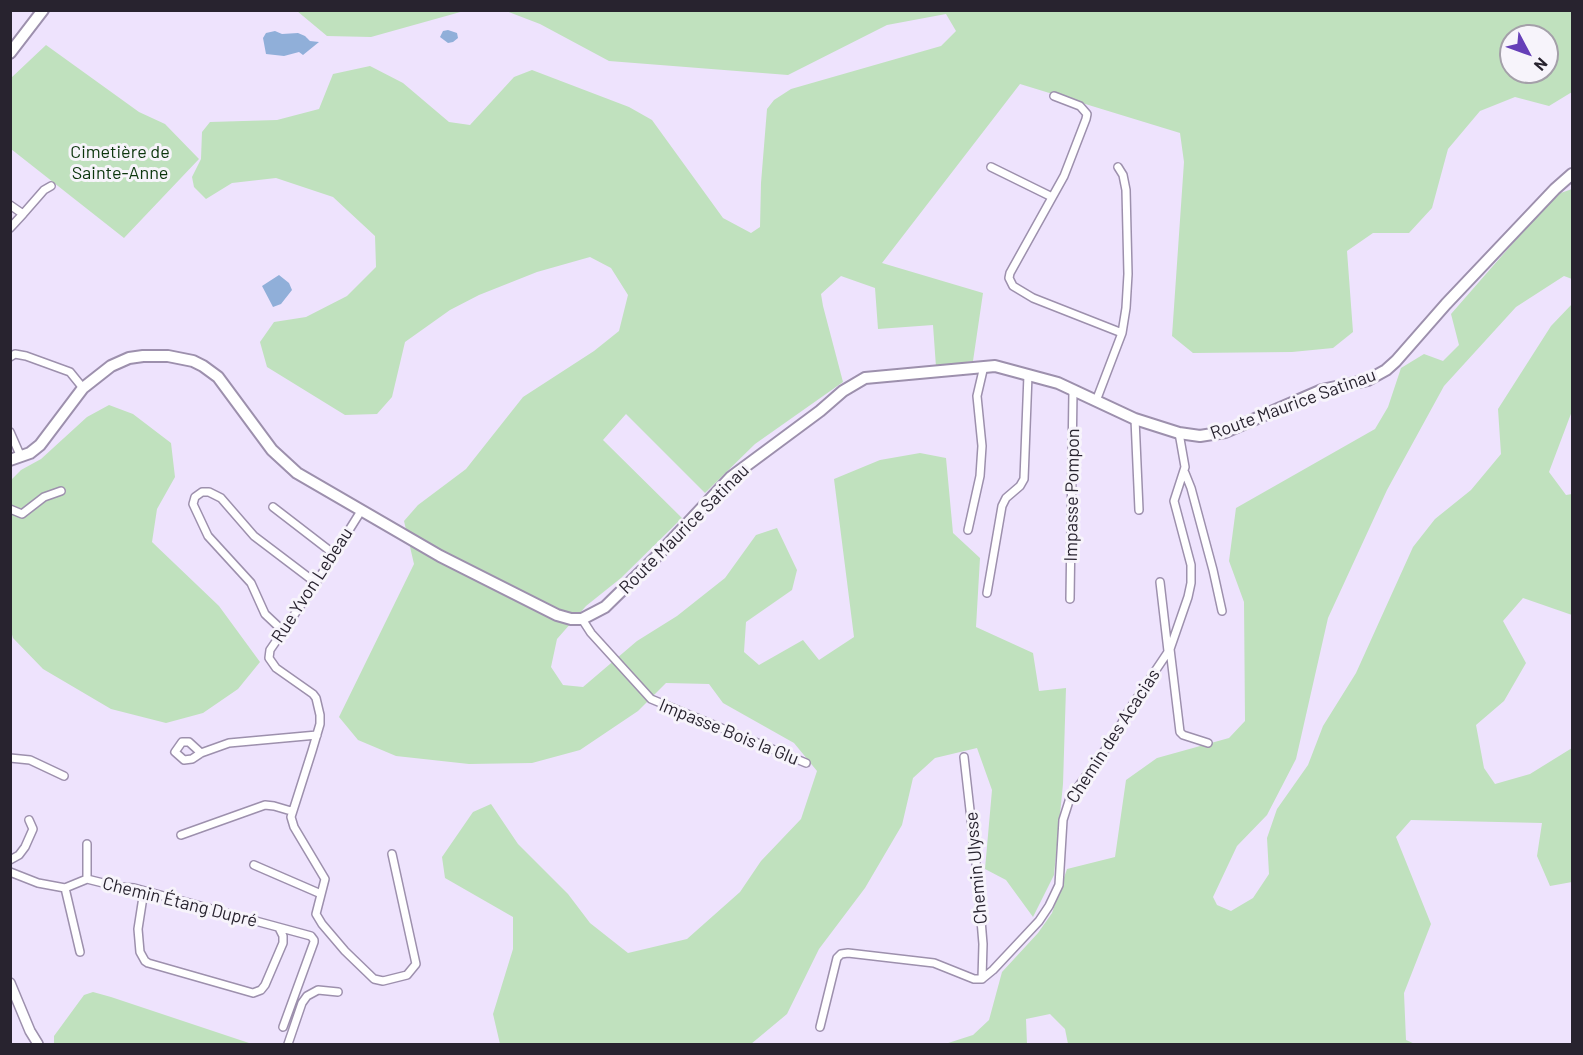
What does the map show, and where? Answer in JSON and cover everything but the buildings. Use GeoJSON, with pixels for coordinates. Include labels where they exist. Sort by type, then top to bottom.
{"type":"FeatureCollection","features":[{"type":"Feature","properties":{"kind":"main road"},"geometry":{"type":"LineString","coordinates":[[10,53],[43,10]]}},
{"type":"Feature","properties":{"kind":"main road","name":"Route Maurice Satinau"},"geometry":{"type":"LineString","coordinates":[[582,619],[605,607],[657,556],[731,477],[820,411],[843,391],[865,378],[995,366],[1058,383],[1135,419],[1179,433],[1200,436],[1225,432],[1292,401],[1322,390],[1359,383],[1386,370],[1446,304],[1572,174]]}},
{"type":"Feature","properties":{"kind":"main road"},"geometry":{"type":"LineString","coordinates":[[16,458],[40,445],[83,388],[111,366],[129,358],[168,356],[203,366],[218,377],[272,450],[286,464],[361,511],[440,556],[556,615],[571,620],[582,619]]}},
{"type":"Feature","properties":{"kind":"street"},"geometry":{"type":"LineString","coordinates":[[1054,96],[1080,106],[1087,114],[1074,153],[1009,278],[1013,286],[1033,298],[1122,333]]}},
{"type":"Feature","properties":{"kind":"street"},"geometry":{"type":"LineString","coordinates":[[991,166],[1052,197]]}},
{"type":"Feature","properties":{"kind":"street"},"geometry":{"type":"LineString","coordinates":[[1096,401],[1122,333],[1128,274],[1127,200],[1125,183],[1118,167]]}},
{"type":"Feature","properties":{"kind":"street"},"geometry":{"type":"LineString","coordinates":[[10,228],[44,190],[51,186]]}},
{"type":"Feature","properties":{"kind":"street"},"geometry":{"type":"LineString","coordinates":[[10,205],[23,214]]}},
{"type":"Feature","properties":{"kind":"street"},"geometry":{"type":"LineString","coordinates":[[10,357],[15,354],[26,356],[70,372],[83,388]]}},
{"type":"Feature","properties":{"kind":"street"},"geometry":{"type":"LineString","coordinates":[[968,530],[980,476],[982,446],[977,396],[984,366]]}},
{"type":"Feature","properties":{"kind":"street"},"geometry":{"type":"LineString","coordinates":[[987,592],[1002,506],[1006,498],[1020,486],[1024,479],[1028,375]]}},
{"type":"Feature","properties":{"kind":"street","name":"Impasse Pompon"},"geometry":{"type":"LineString","coordinates":[[1070,599],[1073,391]]}},
{"type":"Feature","properties":{"kind":"street"},"geometry":{"type":"LineString","coordinates":[[1135,419],[1138,510]]}},
{"type":"Feature","properties":{"kind":"street"},"geometry":{"type":"LineString","coordinates":[[10,432],[16,458]]}},
{"type":"Feature","properties":{"kind":"street","name":"Chemin des Acacias"},"geometry":{"type":"LineString","coordinates":[[982,979],[1039,921],[1049,906],[1059,885],[1063,820],[1070,798],[1113,739],[1129,710],[1169,650],[1179,627],[1191,583],[1191,565],[1174,509],[1175,492],[1185,472],[1179,433]]}},
{"type":"Feature","properties":{"kind":"street"},"geometry":{"type":"LineString","coordinates":[[1185,472],[1213,570],[1222,611]]}},
{"type":"Feature","properties":{"kind":"street"},"geometry":{"type":"LineString","coordinates":[[10,509],[22,514],[44,497],[61,491]]}},
{"type":"Feature","properties":{"kind":"street"},"geometry":{"type":"LineString","coordinates":[[282,630],[265,614],[251,583],[208,536],[193,504],[195,496],[202,492],[209,492],[221,498],[254,536],[316,583]]}},
{"type":"Feature","properties":{"kind":"street"},"geometry":{"type":"LineString","coordinates":[[273,507],[334,554]]}},
{"type":"Feature","properties":{"kind":"street","name":"Rue Yvon Lebeau"},"geometry":{"type":"LineString","coordinates":[[291,812],[317,735],[320,715],[316,698],[276,668],[268,658],[282,630],[316,583],[361,511]]}},
{"type":"Feature","properties":{"kind":"street"},"geometry":{"type":"LineString","coordinates":[[1160,582],[1180,732],[1208,743]]}},
{"type":"Feature","properties":{"kind":"street","name":"Impasse Bois la Glu"},"geometry":{"type":"LineString","coordinates":[[582,619],[591,633],[651,699],[806,763]]}},
{"type":"Feature","properties":{"kind":"street"},"geometry":{"type":"LineString","coordinates":[[201,753],[229,743],[317,735]]}},
{"type":"Feature","properties":{"kind":"street","name":"Chemin Ulysse"},"geometry":{"type":"LineString","coordinates":[[964,757],[974,831],[983,944],[982,979]]}},
{"type":"Feature","properties":{"kind":"street"},"geometry":{"type":"LineString","coordinates":[[10,758],[30,759],[64,776]]}},
{"type":"Feature","properties":{"kind":"street"},"geometry":{"type":"LineString","coordinates":[[181,835],[265,805],[291,812],[291,822],[324,875],[316,914],[345,951],[374,979],[383,981],[407,975],[416,964],[392,854]]}},
{"type":"Feature","properties":{"kind":"street"},"geometry":{"type":"LineString","coordinates":[[10,860],[19,855],[25,847],[33,829],[29,820]]}},
{"type":"Feature","properties":{"kind":"street"},"geometry":{"type":"LineString","coordinates":[[87,844],[87,879]]}},
{"type":"Feature","properties":{"kind":"street"},"geometry":{"type":"LineString","coordinates":[[254,865],[321,894]]}},
{"type":"Feature","properties":{"kind":"street"},"geometry":{"type":"LineString","coordinates":[[10,872],[38,883],[65,888],[80,952]]}},
{"type":"Feature","properties":{"kind":"street","name":"Chemin Étang Dupré"},"geometry":{"type":"LineString","coordinates":[[65,888],[87,879],[119,887],[134,888],[311,936],[315,940],[282,1027]]}},
{"type":"Feature","properties":{"kind":"street"},"geometry":{"type":"LineString","coordinates":[[134,888],[143,897],[138,928],[140,952],[148,963],[252,993],[261,990],[265,985],[283,943],[284,936],[279,928]]}},
{"type":"Feature","properties":{"kind":"street"},"geometry":{"type":"LineString","coordinates":[[820,1027],[837,958],[841,954],[934,963],[974,979],[982,979]]}},
{"type":"Feature","properties":{"kind":"street"},"geometry":{"type":"LineString","coordinates":[[10,983],[30,1031],[38,1044]]}},
{"type":"Feature","properties":{"kind":"street"},"geometry":{"type":"LineString","coordinates":[[288,1044],[307,996],[318,990],[338,992]]}},
{"type":"Feature","properties":{"kind":"green space"},"geometry":{"type":"Polygon","coordinates":[[[297,11],[464,11],[371,37],[327,36],[297,11]]]}},
{"type":"Feature","properties":{"kind":"green space"},"geometry":{"type":"Polygon","coordinates":[[[506,11],[1572,11],[1572,92],[1549,106],[1515,97],[1480,111],[1448,149],[1432,208],[1409,233],[1373,233],[1347,251],[1353,332],[1333,348],[1292,352],[1193,353],[1172,336],[1184,162],[1180,133],[1020,84],[882,263],[983,293],[973,361],[936,367],[933,325],[878,329],[875,288],[841,276],[821,294],[843,382],[755,444],[705,493],[626,414],[603,440],[682,518],[621,578],[586,606],[557,639],[551,667],[563,685],[583,687],[637,641],[677,616],[725,578],[756,535],[777,528],[797,570],[792,590],[746,622],[744,652],[759,665],[803,640],[819,660],[854,637],[834,479],[880,460],[920,453],[946,458],[953,533],[980,558],[976,627],[1033,653],[1039,691],[1066,688],[1063,784],[1054,875],[1033,917],[1006,880],[985,869],[992,790],[977,748],[935,758],[913,778],[902,825],[865,888],[819,949],[787,1014],[751,1044],[500,1044],[493,1014],[513,949],[513,917],[445,878],[442,857],[473,812],[491,804],[518,844],[568,894],[590,923],[628,953],[687,939],[740,892],[761,861],[801,819],[817,771],[794,743],[723,703],[709,684],[666,683],[638,711],[580,750],[532,763],[469,764],[396,756],[358,740],[339,717],[414,564],[404,521],[418,505],[466,469],[523,397],[594,351],[619,331],[628,295],[611,268],[590,257],[537,272],[479,295],[450,310],[405,342],[392,397],[377,414],[345,415],[267,367],[260,342],[274,322],[306,317],[347,296],[376,267],[375,236],[333,197],[276,178],[232,183],[206,199],[194,187],[192,177],[201,159],[202,132],[210,122],[277,120],[319,109],[333,74],[370,66],[403,83],[449,122],[470,125],[514,77],[532,70],[629,107],[652,120],[723,218],[751,233],[760,227],[767,109],[774,100],[791,89],[941,46],[956,31],[946,14],[887,25],[788,75],[609,61],[540,24],[506,11]]]}},
{"type":"Feature","properties":{"kind":"green space","name":"Cimetière de Sainte-Anne"},"geometry":{"type":"Polygon","coordinates":[[[46,45],[139,112],[165,124],[199,159],[124,238],[11,149],[11,78],[46,45]]]}},
{"type":"Feature","properties":{"kind":"green space"},"geometry":{"type":"Polygon","coordinates":[[[1572,189],[1572,279],[1564,276],[1516,307],[1444,386],[1387,490],[1328,618],[1296,759],[1267,815],[1237,846],[1213,897],[1217,905],[1231,911],[1253,898],[1269,874],[1267,838],[1277,809],[1308,765],[1323,726],[1356,673],[1413,547],[1435,519],[1471,490],[1501,454],[1498,409],[1551,326],[1572,304],[1572,411],[1549,472],[1566,495],[1572,494],[1572,615],[1523,598],[1503,621],[1526,663],[1504,701],[1476,725],[1484,768],[1495,784],[1530,774],[1572,748],[1572,882],[1550,886],[1537,856],[1542,823],[1411,820],[1396,837],[1431,924],[1404,993],[1406,1040],[1415,1044],[1068,1044],[1065,1029],[1050,1014],[1026,1019],[1027,1044],[945,1044],[973,1035],[989,1020],[1002,972],[1038,933],[1052,913],[1067,869],[1115,857],[1126,780],[1157,758],[1229,738],[1245,721],[1244,602],[1229,561],[1236,508],[1375,429],[1388,407],[1401,368],[1424,354],[1443,361],[1459,345],[1451,314],[1555,195],[1572,189]]]}},
{"type":"Feature","properties":{"kind":"green space"},"geometry":{"type":"Polygon","coordinates":[[[109,405],[133,414],[171,443],[175,477],[157,509],[152,542],[219,606],[260,662],[238,689],[203,713],[166,723],[111,709],[43,669],[13,638],[11,631],[10,481],[21,470],[41,459],[87,417],[109,405]]]}},
{"type":"Feature","properties":{"kind":"green space"},"geometry":{"type":"Polygon","coordinates":[[[93,992],[252,1044],[54,1044],[54,1036],[84,995],[93,992]]]}},
{"type":"Feature","properties":{"kind":"water"},"geometry":{"type":"Polygon","coordinates":[[[275,31],[282,34],[298,33],[310,41],[319,42],[303,55],[299,52],[284,56],[266,54],[263,38],[266,33],[275,31]]]}},
{"type":"Feature","properties":{"kind":"water"},"geometry":{"type":"Polygon","coordinates":[[[443,31],[457,33],[458,38],[448,43],[440,37],[443,31]]]}},
{"type":"Feature","properties":{"kind":"water"},"geometry":{"type":"Polygon","coordinates":[[[279,275],[289,283],[292,290],[281,304],[273,307],[262,286],[279,275]]]}}]}
